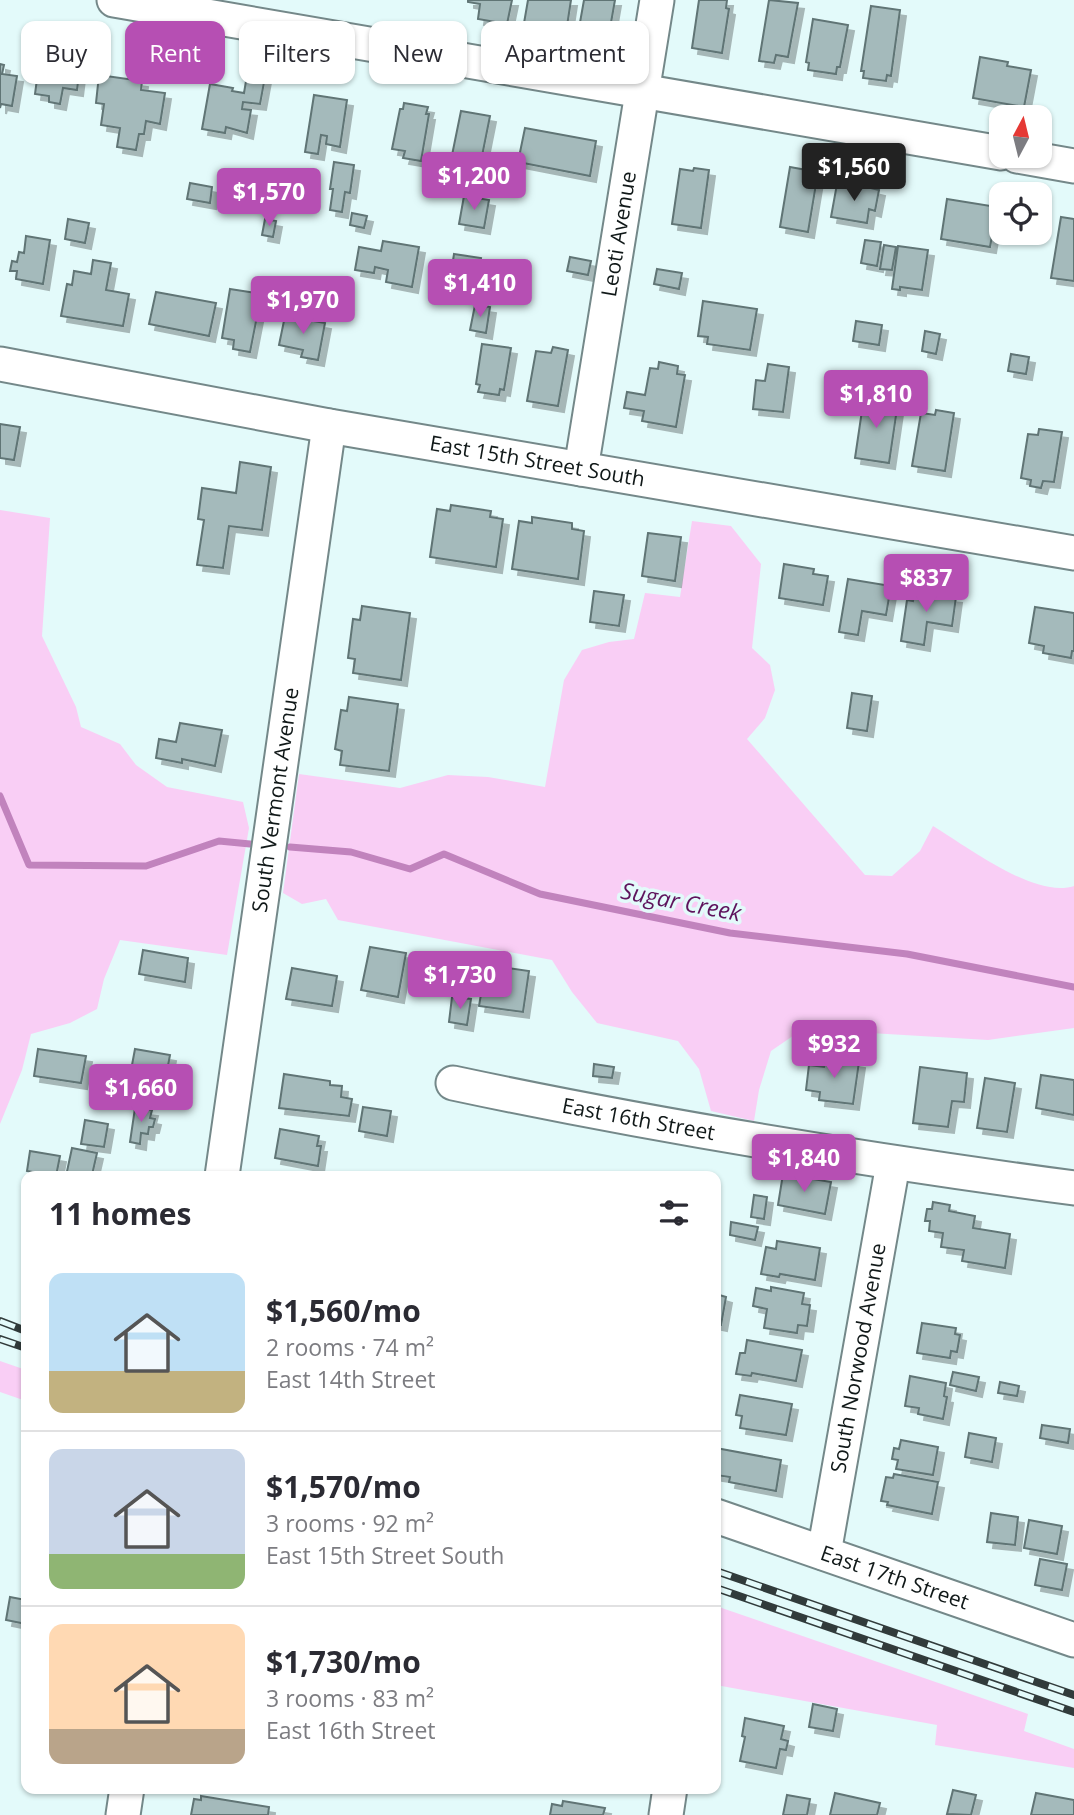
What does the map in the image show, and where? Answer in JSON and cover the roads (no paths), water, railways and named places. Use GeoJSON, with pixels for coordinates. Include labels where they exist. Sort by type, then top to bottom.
{"type":"FeatureCollection","features":[{"type":"Feature","properties":{"kind":"street"},"geometry":{"type":"LineString","coordinates":[[114,0],[989,151]]}},
{"type":"Feature","properties":{"kind":"street","name":"Leoti Avenue"},"geometry":{"type":"LineString","coordinates":[[582,469],[657,0]]}},
{"type":"Feature","properties":{"kind":"street"},"geometry":{"type":"LineString","coordinates":[[1052,162],[1074,166]]}},
{"type":"Feature","properties":{"kind":"street","name":"East 15th Street South"},"geometry":{"type":"LineString","coordinates":[[0,364],[330,426],[1074,553]]}},
{"type":"Feature","properties":{"kind":"street","name":"South Vermont Avenue"},"geometry":{"type":"LineString","coordinates":[[223,1171],[330,426]]}},
{"type":"Feature","properties":{"kind":"street","name":"East 16th Street"},"geometry":{"type":"LineString","coordinates":[[453,1083],[585,1111],[893,1164],[1074,1188]]}},
{"type":"Feature","properties":{"kind":"street","name":"South Norwood Avenue"},"geometry":{"type":"LineString","coordinates":[[824,1553],[893,1164]]}},
{"type":"Feature","properties":{"kind":"street","name":"East 17th Street"},"geometry":{"type":"LineString","coordinates":[[721,1518],[1074,1640]]}},
{"type":"Feature","properties":{"kind":"street"},"geometry":{"type":"LineString","coordinates":[[123,1815],[126,1794]]}},
{"type":"Feature","properties":{"kind":"street"},"geometry":{"type":"LineString","coordinates":[[666,1815],[669,1794]]}},
{"type":"Feature","properties":{"kind":"waterway","name":"Sugar Creek"},"geometry":{"type":"LineString","coordinates":[[0,796],[29,865],[146,866],[219,841],[250,844]]}},
{"type":"Feature","properties":{"kind":"waterway","name":"Sugar Creek"},"geometry":{"type":"LineString","coordinates":[[290,847],[351,852],[410,869],[444,854],[540,894],[730,933],[907,954],[1074,987]]}},
{"type":"Feature","properties":{"kind":"railway"},"geometry":{"type":"LineString","coordinates":[[0,1321],[21,1329]]}},
{"type":"Feature","properties":{"kind":"railway"},"geometry":{"type":"LineString","coordinates":[[0,1339],[21,1346]]}},
{"type":"Feature","properties":{"kind":"railway"},"geometry":{"type":"LineString","coordinates":[[721,1573],[1074,1695]]}},
{"type":"Feature","properties":{"kind":"railway"},"geometry":{"type":"LineString","coordinates":[[721,1590],[1074,1712]]}}]}
